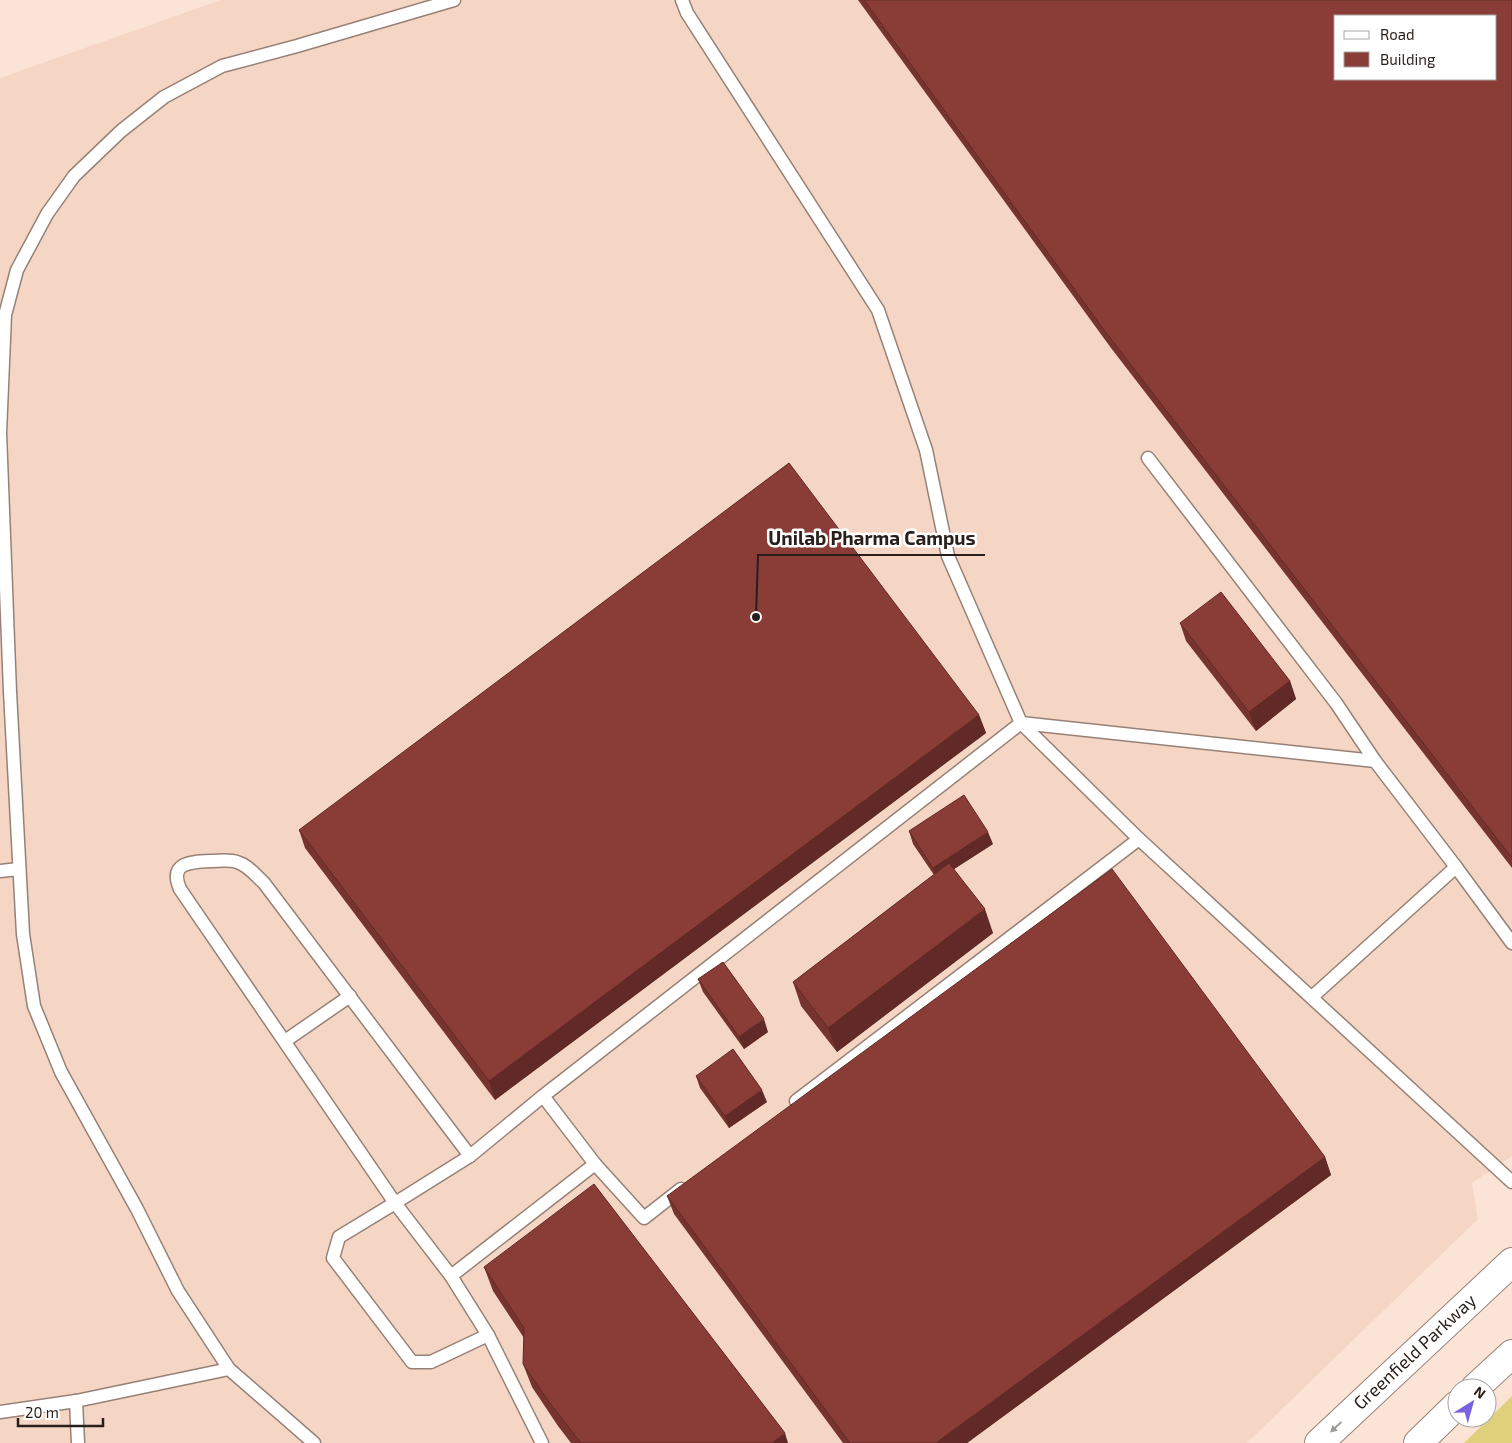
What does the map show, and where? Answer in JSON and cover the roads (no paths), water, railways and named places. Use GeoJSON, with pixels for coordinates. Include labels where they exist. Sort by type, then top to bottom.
{"type":"FeatureCollection","features":[{"type":"Feature","properties":{"kind":"main road","name":"Greenfield Parkway"},"geometry":{"type":"LineString","coordinates":[[1319,1443],[1512,1262]]}},
{"type":"Feature","properties":{"kind":"main road"},"geometry":{"type":"LineString","coordinates":[[1486,1378],[1512,1354]]}},
{"type":"Feature","properties":{"kind":"main road"},"geometry":{"type":"LineString","coordinates":[[1418,1443],[1447,1415]]}},
{"type":"Feature","properties":{"kind":"lane"},"geometry":{"type":"LineString","coordinates":[[314,1443],[230,1369],[178,1291],[137,1208],[61,1072],[34,1006],[23,934],[10,692],[0,433],[5,315],[17,270],[47,214],[74,176],[121,131],[164,97],[222,66],[454,0]]}},
{"type":"Feature","properties":{"kind":"lane"},"geometry":{"type":"LineString","coordinates":[[682,0],[687,14],[878,310],[926,450],[948,556],[1021,723],[1139,838],[1512,1182]]}},
{"type":"Feature","properties":{"kind":"lane"},"geometry":{"type":"LineString","coordinates":[[1148,458],[1336,703],[1376,761],[1512,942]]}},
{"type":"Feature","properties":{"kind":"lane"},"geometry":{"type":"LineString","coordinates":[[488,1335],[431,1362],[412,1362],[333,1258],[339,1237],[470,1156],[543,1096],[1021,723],[1376,761]]}},
{"type":"Feature","properties":{"kind":"lane"},"geometry":{"type":"LineString","coordinates":[[786,1109],[1139,838]]}},
{"type":"Feature","properties":{"kind":"lane"},"geometry":{"type":"LineString","coordinates":[[470,1156],[264,883],[246,866],[237,862],[192,862],[184,864],[178,872],[176,879],[180,889],[395,1203],[451,1276],[488,1335],[542,1443]]}},
{"type":"Feature","properties":{"kind":"lane"},"geometry":{"type":"LineString","coordinates":[[1312,997],[1456,867]]}},
{"type":"Feature","properties":{"kind":"lane"},"geometry":{"type":"LineString","coordinates":[[0,871],[19,869]]}},
{"type":"Feature","properties":{"kind":"lane"},"geometry":{"type":"LineString","coordinates":[[285,1041],[350,996]]}},
{"type":"Feature","properties":{"kind":"lane"},"geometry":{"type":"LineString","coordinates":[[543,1096],[595,1164],[644,1218],[691,1182]]}},
{"type":"Feature","properties":{"kind":"lane"},"geometry":{"type":"LineString","coordinates":[[451,1276],[595,1164]]}},
{"type":"Feature","properties":{"kind":"lane"},"geometry":{"type":"LineString","coordinates":[[0,1412],[76,1401],[230,1369]]}},
{"type":"Feature","properties":{"kind":"lane"},"geometry":{"type":"LineString","coordinates":[[76,1401],[78,1443]]}},
{"type":"Feature","properties":{"kind":"place","name":"Unilab Pharma Campus"},"geometry":{"type":"Point","coordinates":[756,617]}}]}
